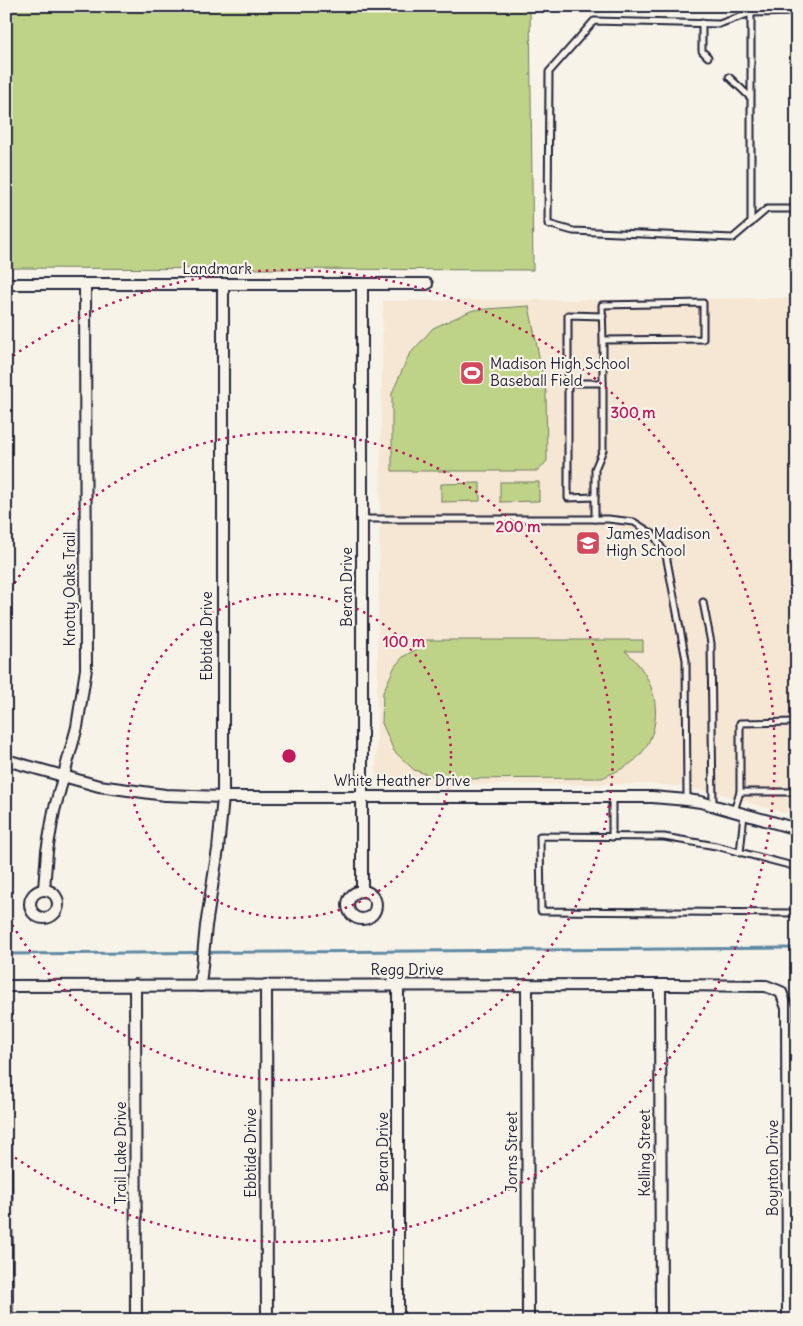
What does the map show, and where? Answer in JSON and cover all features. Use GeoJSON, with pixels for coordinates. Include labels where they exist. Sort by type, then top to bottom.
{"type":"FeatureCollection","features":[{"type":"Feature","properties":{"kind":"street","name":"Landmark"},"geometry":{"type":"LineString","coordinates":[[6,284],[427,284]]}},
{"type":"Feature","properties":{"kind":"street","name":"Knotty Oaks Trail"},"geometry":{"type":"LineString","coordinates":[[44,889],[47,851],[54,811],[77,726],[86,669],[84,284]]}},
{"type":"Feature","properties":{"kind":"street","name":"Ebbtide Drive"},"geometry":{"type":"LineString","coordinates":[[200,986],[201,965],[218,849],[223,797],[223,284]]}},
{"type":"Feature","properties":{"kind":"street","name":"Beran Drive"},"geometry":{"type":"LineString","coordinates":[[362,284],[362,891]]}},
{"type":"Feature","properties":{"kind":"street","name":"White Heather Drive"},"geometry":{"type":"LineString","coordinates":[[6,760],[99,786],[165,795],[223,797],[612,797],[687,800],[713,805],[797,829]]}},
{"type":"Feature","properties":{"kind":"street","name":"Trail Lake Drive"},"geometry":{"type":"LineString","coordinates":[[135,985],[136,1320]]}},
{"type":"Feature","properties":{"kind":"street","name":"Ebbtide Drive"},"geometry":{"type":"LineString","coordinates":[[266,985],[267,1320]]}},
{"type":"Feature","properties":{"kind":"street","name":"Beran Drive"},"geometry":{"type":"LineString","coordinates":[[398,985],[398,1320]]}},
{"type":"Feature","properties":{"kind":"street","name":"Jorns Street"},"geometry":{"type":"LineString","coordinates":[[527,985],[528,1320]]}},
{"type":"Feature","properties":{"kind":"street","name":"Regg Drive"},"geometry":{"type":"LineString","coordinates":[[6,986],[766,986],[781,992],[788,1008],[788,1016]]}},
{"type":"Feature","properties":{"kind":"street","name":"Kelling Street"},"geometry":{"type":"LineString","coordinates":[[660,986],[661,1320]]}},
{"type":"Feature","properties":{"kind":"street","name":"Boynton Drive"},"geometry":{"type":"LineString","coordinates":[[788,1016],[792,1259],[788,1320]]}},
{"type":"Feature","properties":{"kind":"street"},"geometry":{"type":"LineString","coordinates":[[6,1147],[7,1320]]}},
{"type":"Feature","properties":{"kind":"lane"},"geometry":{"type":"LineString","coordinates":[[797,12],[751,13],[719,24],[594,21],[549,72],[548,224],[573,231],[733,238],[767,209],[797,209]]}},
{"type":"Feature","properties":{"kind":"lane"},"geometry":{"type":"LineString","coordinates":[[751,13],[751,224]]}},
{"type":"Feature","properties":{"kind":"lane"},"geometry":{"type":"LineString","coordinates":[[702,23],[702,51],[708,57]]}},
{"type":"Feature","properties":{"kind":"lane"},"geometry":{"type":"LineString","coordinates":[[729,77],[750,97]]}},
{"type":"Feature","properties":{"kind":"lane"},"geometry":{"type":"LineString","coordinates":[[595,519],[595,469],[603,450],[602,304],[704,303],[703,339],[603,340]]}},
{"type":"Feature","properties":{"kind":"lane"},"geometry":{"type":"LineString","coordinates":[[595,497],[568,498],[568,315],[603,316]]}},
{"type":"Feature","properties":{"kind":"lane"},"geometry":{"type":"LineString","coordinates":[[568,383],[603,383]]}},
{"type":"Feature","properties":{"kind":"lane"},"geometry":{"type":"LineString","coordinates":[[362,519],[595,519],[634,522],[653,534],[666,555],[686,660],[687,800]]}},
{"type":"Feature","properties":{"kind":"lane"},"geometry":{"type":"LineString","coordinates":[[703,602],[711,643],[713,805]]}},
{"type":"Feature","properties":{"kind":"lane"},"geometry":{"type":"LineString","coordinates":[[740,853],[740,723],[797,722]]}},
{"type":"Feature","properties":{"kind":"lane"},"geometry":{"type":"LineString","coordinates":[[740,792],[797,792]]}},
{"type":"Feature","properties":{"kind":"lane"},"geometry":{"type":"LineString","coordinates":[[612,797],[612,837]]}},
{"type":"Feature","properties":{"kind":"lane"},"geometry":{"type":"LineString","coordinates":[[797,867],[708,844],[664,837],[540,836],[541,911],[797,913]]}},
{"type":"Feature","properties":{"kind":"shaded area","name":"James Madison High School"},"geometry":{"type":"Polygon","coordinates":[[[797,298],[797,817],[718,793],[685,787],[651,784],[376,785],[383,301],[797,298]]]}},
{"type":"Feature","properties":{"kind":"green space"},"geometry":{"type":"Polygon","coordinates":[[[6,6],[530,6],[533,270],[6,268],[6,6]]]}},
{"type":"Feature","properties":{"kind":"green space","name":"Madison High School Baseball Field"},"geometry":{"type":"Polygon","coordinates":[[[529,306],[546,392],[547,461],[538,471],[392,471],[392,393],[409,355],[433,328],[473,310],[529,306]]]}},
{"type":"Feature","properties":{"kind":"green space"},"geometry":{"type":"Polygon","coordinates":[[[500,482],[539,482],[539,501],[500,502],[500,482]]]}},
{"type":"Feature","properties":{"kind":"green space"},"geometry":{"type":"Polygon","coordinates":[[[480,483],[480,501],[441,502],[441,484],[480,483]]]}},
{"type":"Feature","properties":{"kind":"green space"},"geometry":{"type":"Polygon","coordinates":[[[423,640],[643,640],[643,651],[625,651],[636,661],[651,686],[656,714],[654,728],[649,741],[641,754],[633,762],[602,778],[441,779],[414,770],[394,751],[382,723],[383,692],[395,666],[404,656],[423,646],[423,640]]]}},
{"type":"Feature","properties":{"kind":"waterway"},"geometry":{"type":"LineString","coordinates":[[6,954],[797,948]]}},
{"type":"Feature","properties":{"kind":"place","name":"Madison High School Baseball Field"},"geometry":{"type":"Point","coordinates":[472,373]}},
{"type":"Feature","properties":{"kind":"place","name":"James Madison High School"},"geometry":{"type":"Point","coordinates":[588,543]}}]}
